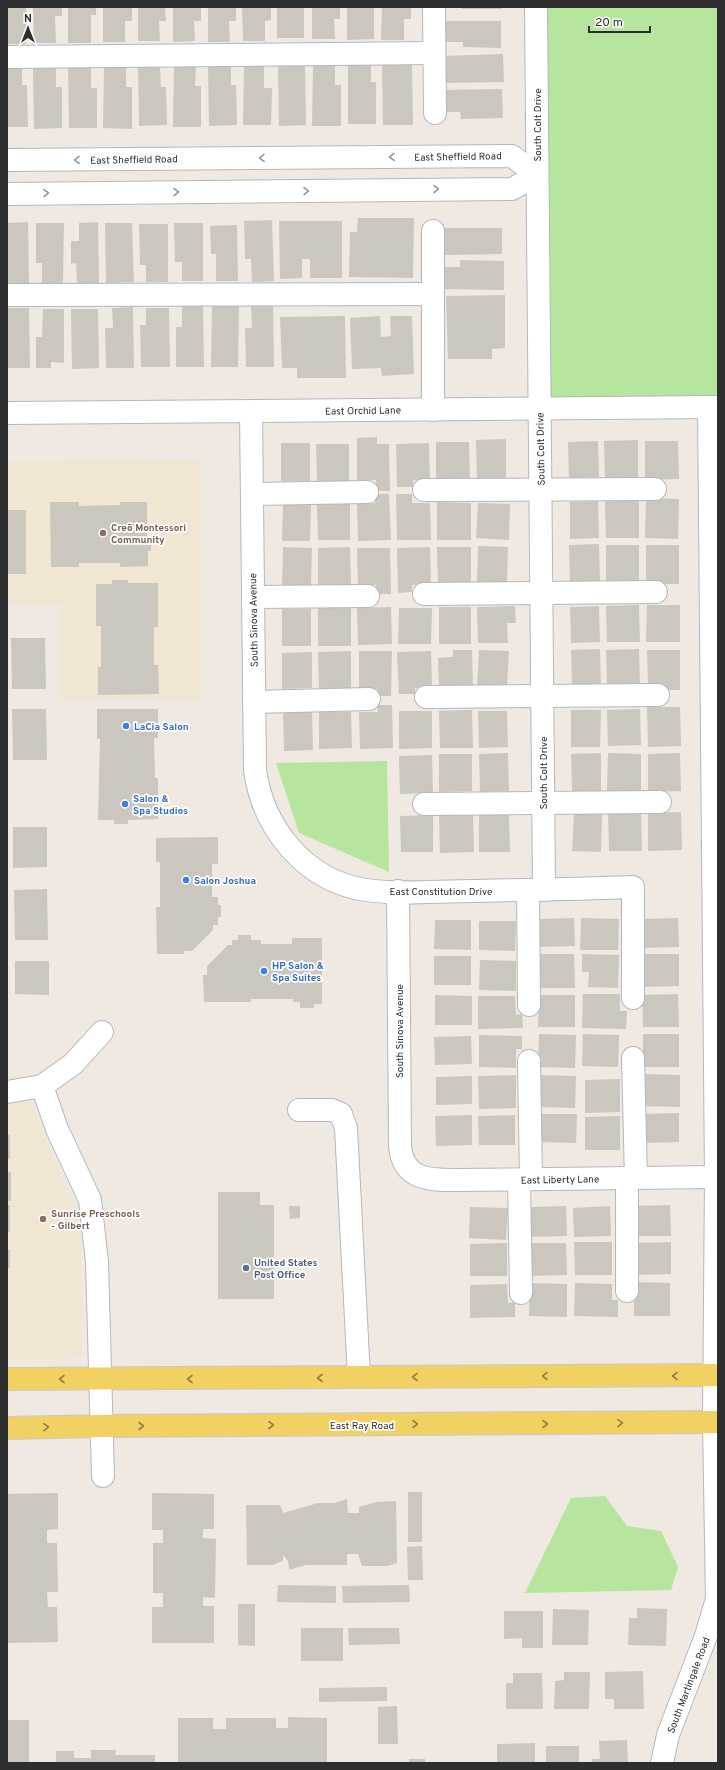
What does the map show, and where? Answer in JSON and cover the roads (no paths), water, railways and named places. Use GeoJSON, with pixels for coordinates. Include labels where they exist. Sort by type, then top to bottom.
{"type":"FeatureCollection","features":[{"type":"Feature","properties":{"kind":"main road"},"geometry":{"type":"LineString","coordinates":[[7,1379],[716,1375]]}},
{"type":"Feature","properties":{"kind":"main road","name":"East Ray Road"},"geometry":{"type":"LineString","coordinates":[[7,1428],[716,1422]]}},
{"type":"Feature","properties":{"kind":"street"},"geometry":{"type":"LineString","coordinates":[[434,7],[435,113]]}},
{"type":"Feature","properties":{"kind":"street","name":"South Colt Drive"},"geometry":{"type":"LineString","coordinates":[[529,1006],[543,803],[536,7]]}},
{"type":"Feature","properties":{"kind":"street"},"geometry":{"type":"LineString","coordinates":[[7,57],[434,53]]}},
{"type":"Feature","properties":{"kind":"street","name":"East Sheffield Road"},"geometry":{"type":"LineString","coordinates":[[7,160],[512,156],[537,174]]}},
{"type":"Feature","properties":{"kind":"street"},"geometry":{"type":"LineString","coordinates":[[7,194],[512,189],[537,174]]}},
{"type":"Feature","properties":{"kind":"street"},"geometry":{"type":"LineString","coordinates":[[433,231],[434,410]]}},
{"type":"Feature","properties":{"kind":"street"},"geometry":{"type":"LineString","coordinates":[[7,295],[433,294]]}},
{"type":"Feature","properties":{"kind":"street","name":"East Orchid Lane"},"geometry":{"type":"LineString","coordinates":[[7,413],[714,407]]}},
{"type":"Feature","properties":{"kind":"street","name":"South Martingale Road"},"geometry":{"type":"LineString","coordinates":[[662,1763],[665,1746],[672,1723],[706,1636],[717,1599],[714,407]]}},
{"type":"Feature","properties":{"kind":"street","name":"South Sinova Avenue"},"geometry":{"type":"LineString","coordinates":[[251,411],[254,758],[256,782],[263,804],[273,825]]}},
{"type":"Feature","properties":{"kind":"street"},"geometry":{"type":"LineString","coordinates":[[424,490],[655,489]]}},
{"type":"Feature","properties":{"kind":"street"},"geometry":{"type":"LineString","coordinates":[[252,494],[367,492]]}},
{"type":"Feature","properties":{"kind":"street"},"geometry":{"type":"LineString","coordinates":[[424,594],[656,592]]}},
{"type":"Feature","properties":{"kind":"street"},"geometry":{"type":"LineString","coordinates":[[252,597],[368,596]]}},
{"type":"Feature","properties":{"kind":"street"},"geometry":{"type":"LineString","coordinates":[[426,697],[658,695]]}},
{"type":"Feature","properties":{"kind":"street"},"geometry":{"type":"LineString","coordinates":[[254,702],[369,699]]}},
{"type":"Feature","properties":{"kind":"street"},"geometry":{"type":"LineString","coordinates":[[424,804],[660,802]]}},
{"type":"Feature","properties":{"kind":"street","name":"East Constitution Drive"},"geometry":{"type":"LineString","coordinates":[[273,825],[279,835],[295,853],[323,874],[355,887],[367,890],[398,892],[633,887],[633,998]]}},
{"type":"Feature","properties":{"kind":"street","name":"South Sinova Avenue"},"geometry":{"type":"LineString","coordinates":[[398,892],[400,1146],[403,1160],[408,1168]]}},
{"type":"Feature","properties":{"kind":"street"},"geometry":{"type":"LineString","coordinates":[[7,1092],[42,1086],[73,1064],[102,1032]]}},
{"type":"Feature","properties":{"kind":"street"},"geometry":{"type":"LineString","coordinates":[[627,1291],[633,1058]]}},
{"type":"Feature","properties":{"kind":"street"},"geometry":{"type":"LineString","coordinates":[[521,1293],[530,1061]]}},
{"type":"Feature","properties":{"kind":"street"},"geometry":{"type":"LineString","coordinates":[[42,1086],[57,1129],[90,1200],[97,1262],[103,1476]]}},
{"type":"Feature","properties":{"kind":"street"},"geometry":{"type":"LineString","coordinates":[[299,1110],[332,1110],[341,1114],[346,1128],[359,1377]]}},
{"type":"Feature","properties":{"kind":"street","name":"East Liberty Lane"},"geometry":{"type":"LineString","coordinates":[[408,1168],[422,1178],[434,1180],[716,1177]]}},
{"type":"Feature","properties":{"kind":"place","name":"Creō Montessori Community"},"geometry":{"type":"Point","coordinates":[103,533]}},
{"type":"Feature","properties":{"kind":"place","name":"LaCia Salon"},"geometry":{"type":"Point","coordinates":[126,726]}},
{"type":"Feature","properties":{"kind":"place","name":"Salon & Spa Studios"},"geometry":{"type":"Point","coordinates":[125,804]}},
{"type":"Feature","properties":{"kind":"place","name":"Salon Joshua"},"geometry":{"type":"Point","coordinates":[186,880]}},
{"type":"Feature","properties":{"kind":"place","name":"HP Salon & Spa Suites"},"geometry":{"type":"Point","coordinates":[264,971]}},
{"type":"Feature","properties":{"kind":"place","name":"Sunrise Preschools - Gilbert"},"geometry":{"type":"Point","coordinates":[43,1219]}},
{"type":"Feature","properties":{"kind":"place","name":"United States Post Office"},"geometry":{"type":"Point","coordinates":[246,1268]}}]}
